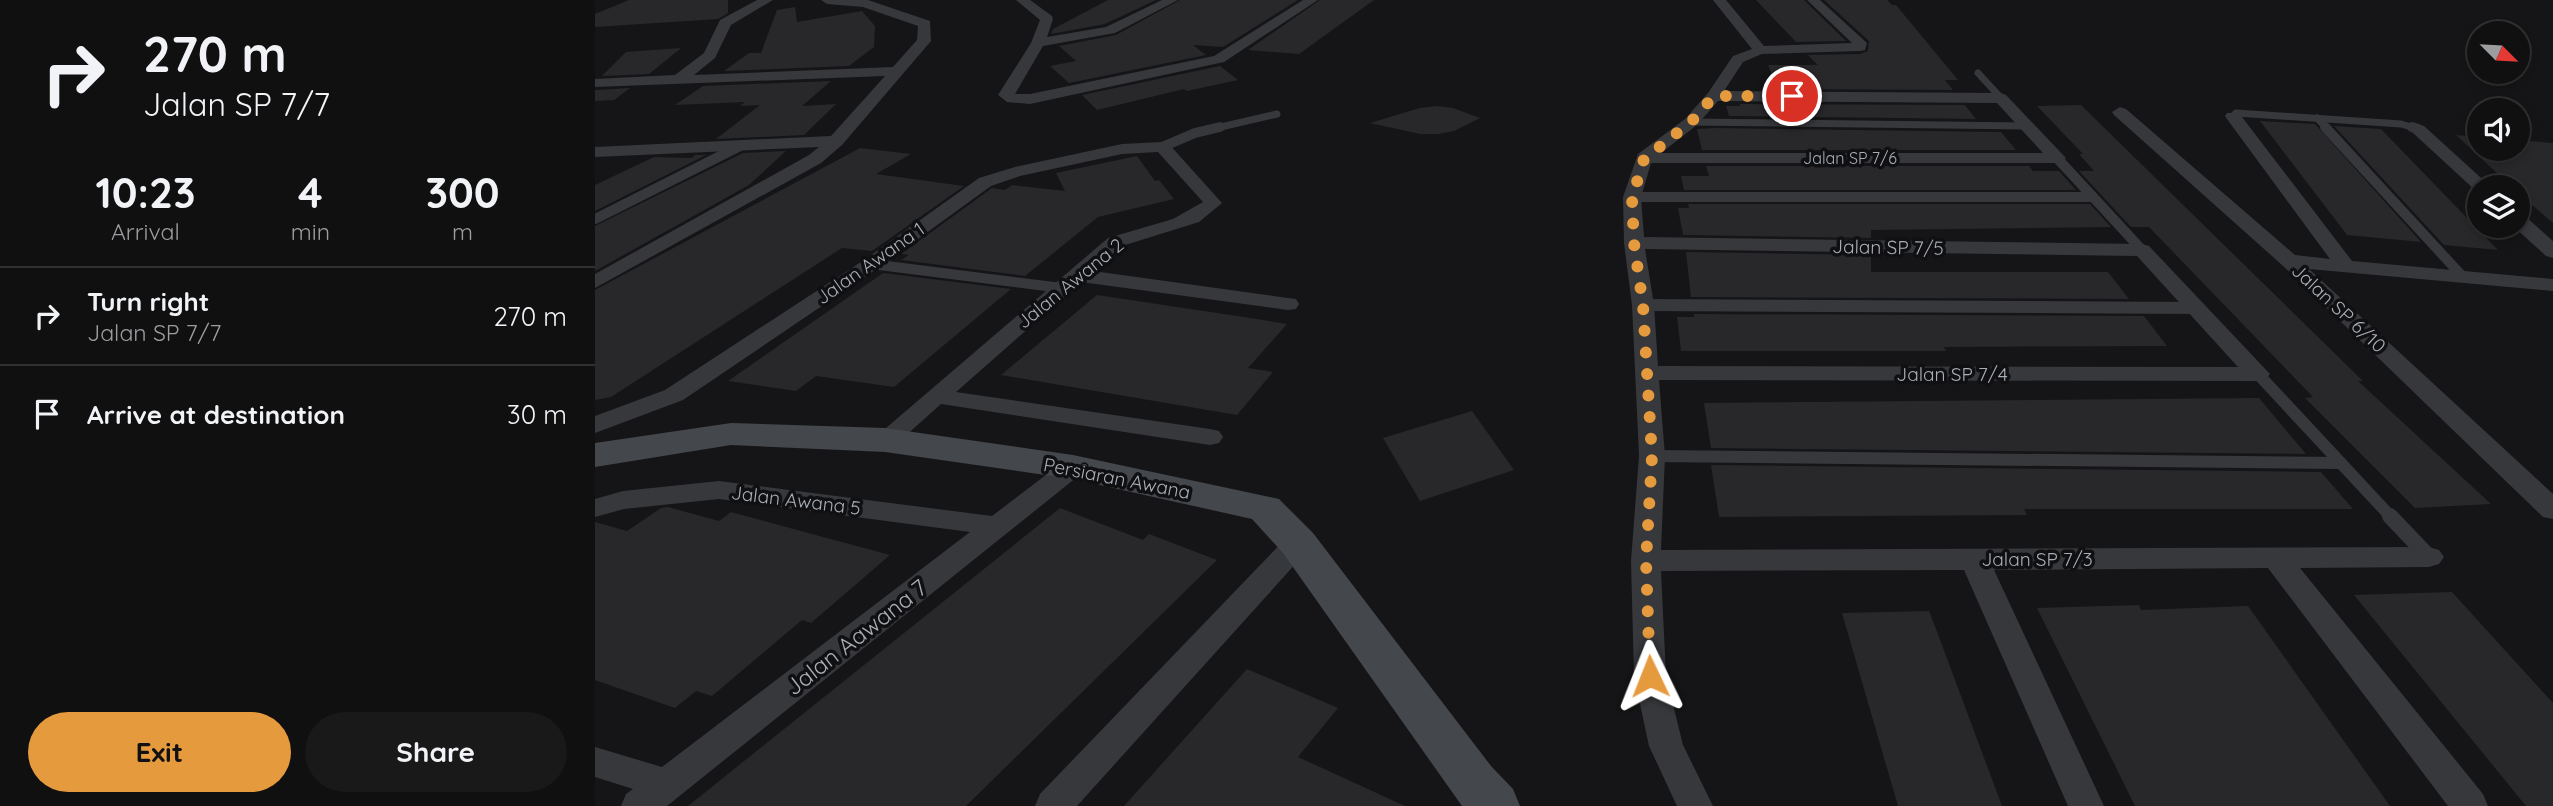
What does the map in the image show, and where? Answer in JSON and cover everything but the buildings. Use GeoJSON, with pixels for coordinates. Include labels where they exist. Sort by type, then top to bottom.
{"type":"FeatureCollection","features":[{"type":"Feature","properties":{"kind":"street"},"geometry":{"type":"LineString","coordinates":[[678,80],[710,55],[725,23],[739,12],[767,0]]}},
{"type":"Feature","properties":{"kind":"street"},"geometry":{"type":"LineString","coordinates":[[595,282],[815,159],[836,141],[924,41],[925,24],[865,3],[828,0]]}},
{"type":"Feature","properties":{"kind":"street"},"geometry":{"type":"LineString","coordinates":[[1038,43],[1110,30],[1172,0]]}},
{"type":"Feature","properties":{"kind":"street"},"geometry":{"type":"LineString","coordinates":[[1028,1],[1047,19],[1038,43],[1006,95],[1012,99],[1030,99],[1219,59],[1313,0]]}},
{"type":"Feature","properties":{"kind":"street"},"geometry":{"type":"LineString","coordinates":[[1719,0],[1760,50]]}},
{"type":"Feature","properties":{"kind":"street"},"geometry":{"type":"LineString","coordinates":[[1695,806],[1666,746],[1650,676],[1646,561],[1652,456],[1643,305],[1634,243],[1632,198],[1644,159],[1691,122],[1714,96],[1738,59],[1760,50],[1860,47],[1860,43],[1813,0]]}},
{"type":"Feature","properties":{"kind":"street"},"geometry":{"type":"LineString","coordinates":[[595,83],[900,71]]}},
{"type":"Feature","properties":{"kind":"street"},"geometry":{"type":"LineString","coordinates":[[1714,96],[2001,99],[2057,158]]}},
{"type":"Feature","properties":{"kind":"street","name":"Jalan SP 6/10"},"geometry":{"type":"LineString","coordinates":[[2120,112],[2289,261],[2553,510]]}},
{"type":"Feature","properties":{"kind":"street"},"geometry":{"type":"LineString","coordinates":[[2233,116],[2346,266]]}},
{"type":"Feature","properties":{"kind":"street"},"geometry":{"type":"LineString","coordinates":[[2418,130],[2469,175]]}},
{"type":"Feature","properties":{"kind":"street"},"geometry":{"type":"LineString","coordinates":[[595,152],[836,141]]}},
{"type":"Feature","properties":{"kind":"street","name":"Jalan Awana 1"},"geometry":{"type":"LineString","coordinates":[[595,425],[674,395],[871,264],[985,182],[1015,172],[1122,149],[1162,147]]}},
{"type":"Feature","properties":{"kind":"street","name":"Jalan Awana 2"},"geometry":{"type":"LineString","coordinates":[[885,440],[1115,242],[1136,233],[1185,220],[1204,212],[1213,203],[1162,147]]}},
{"type":"Feature","properties":{"kind":"street"},"geometry":{"type":"LineString","coordinates":[[595,167],[629,150]]}},
{"type":"Feature","properties":{"kind":"street","name":"Jalan SP 7/6"},"geometry":{"type":"LineString","coordinates":[[1644,159],[2057,158]]}},
{"type":"Feature","properties":{"kind":"street"},"geometry":{"type":"LineString","coordinates":[[2530,231],[2553,252]]}},
{"type":"Feature","properties":{"kind":"street","name":"Jalan SP 7/5"},"geometry":{"type":"LineString","coordinates":[[1634,243],[2142,250]]}},
{"type":"Feature","properties":{"kind":"street"},"geometry":{"type":"LineString","coordinates":[[2142,250],[2258,374]]}},
{"type":"Feature","properties":{"kind":"street"},"geometry":{"type":"LineString","coordinates":[[2289,261],[2553,285]]}},
{"type":"Feature","properties":{"kind":"street"},"geometry":{"type":"LineString","coordinates":[[1069,282],[1288,304]]}},
{"type":"Feature","properties":{"kind":"street","name":"Jalan SP 7/4"},"geometry":{"type":"LineString","coordinates":[[1646,373],[2258,374]]}},
{"type":"Feature","properties":{"kind":"street"},"geometry":{"type":"LineString","coordinates":[[935,396],[1210,437]]}},
{"type":"Feature","properties":{"kind":"street","name":"Persiaran Awana"},"geometry":{"type":"LineString","coordinates":[[595,455],[731,434],[885,440],[1073,467],[1265,508],[1298,543],[1475,798]]}},
{"type":"Feature","properties":{"kind":"street","name":"Jalan Aawana 7"},"geometry":{"type":"LineString","coordinates":[[639,806],[1073,467]]}},
{"type":"Feature","properties":{"kind":"street","name":"Jalan Awana 5"},"geometry":{"type":"LineString","coordinates":[[595,508],[623,500],[719,490],[997,526]]}},
{"type":"Feature","properties":{"kind":"street"},"geometry":{"type":"LineString","coordinates":[[1053,806],[1298,543]]}},
{"type":"Feature","properties":{"kind":"street","name":"Jalan SP 7/3"},"geometry":{"type":"LineString","coordinates":[[1646,561],[2429,557]]}},
{"type":"Feature","properties":{"kind":"street"},"geometry":{"type":"LineString","coordinates":[[2276,558],[2470,806]]}},
{"type":"Feature","properties":{"kind":"street"},"geometry":{"type":"LineString","coordinates":[[1974,559],[2086,806]]}},
{"type":"Feature","properties":{"kind":"street"},"geometry":{"type":"LineString","coordinates":[[595,762],[667,785]]}},
{"type":"Feature","properties":{"kind":"lane"},"geometry":{"type":"LineString","coordinates":[[1978,73],[2001,99]]}},
{"type":"Feature","properties":{"kind":"lane"},"geometry":{"type":"LineString","coordinates":[[2233,116],[2236,113],[2401,124],[2418,130]]}},
{"type":"Feature","properties":{"kind":"lane"},"geometry":{"type":"LineString","coordinates":[[1162,147],[1195,133],[1277,114]]}},
{"type":"Feature","properties":{"kind":"lane"},"geometry":{"type":"LineString","coordinates":[[2317,118],[2463,277]]}},
{"type":"Feature","properties":{"kind":"lane"},"geometry":{"type":"LineString","coordinates":[[1691,122],[2027,126]]}},
{"type":"Feature","properties":{"kind":"lane"},"geometry":{"type":"LineString","coordinates":[[595,219],[742,145]]}},
{"type":"Feature","properties":{"kind":"lane"},"geometry":{"type":"LineString","coordinates":[[2057,158],[2142,250]]}},
{"type":"Feature","properties":{"kind":"lane"},"geometry":{"type":"LineString","coordinates":[[1632,198],[2093,197]]}},
{"type":"Feature","properties":{"kind":"lane"},"geometry":{"type":"LineString","coordinates":[[871,264],[1069,282]]}},
{"type":"Feature","properties":{"kind":"lane"},"geometry":{"type":"LineString","coordinates":[[1643,305],[2196,308]]}},
{"type":"Feature","properties":{"kind":"lane"},"geometry":{"type":"LineString","coordinates":[[2258,374],[2429,557]]}},
{"type":"Feature","properties":{"kind":"lane"},"geometry":{"type":"LineString","coordinates":[[1652,456],[2341,463]]}},
{"type":"Feature","properties":{"kind":"route"},"geometry":{"type":"LineString","coordinates":[[1650,676],[1646,561],[1652,456],[1643,305],[1634,243],[1632,198],[1644,159],[1691,122],[1714,96],[1792,96]]}}]}
